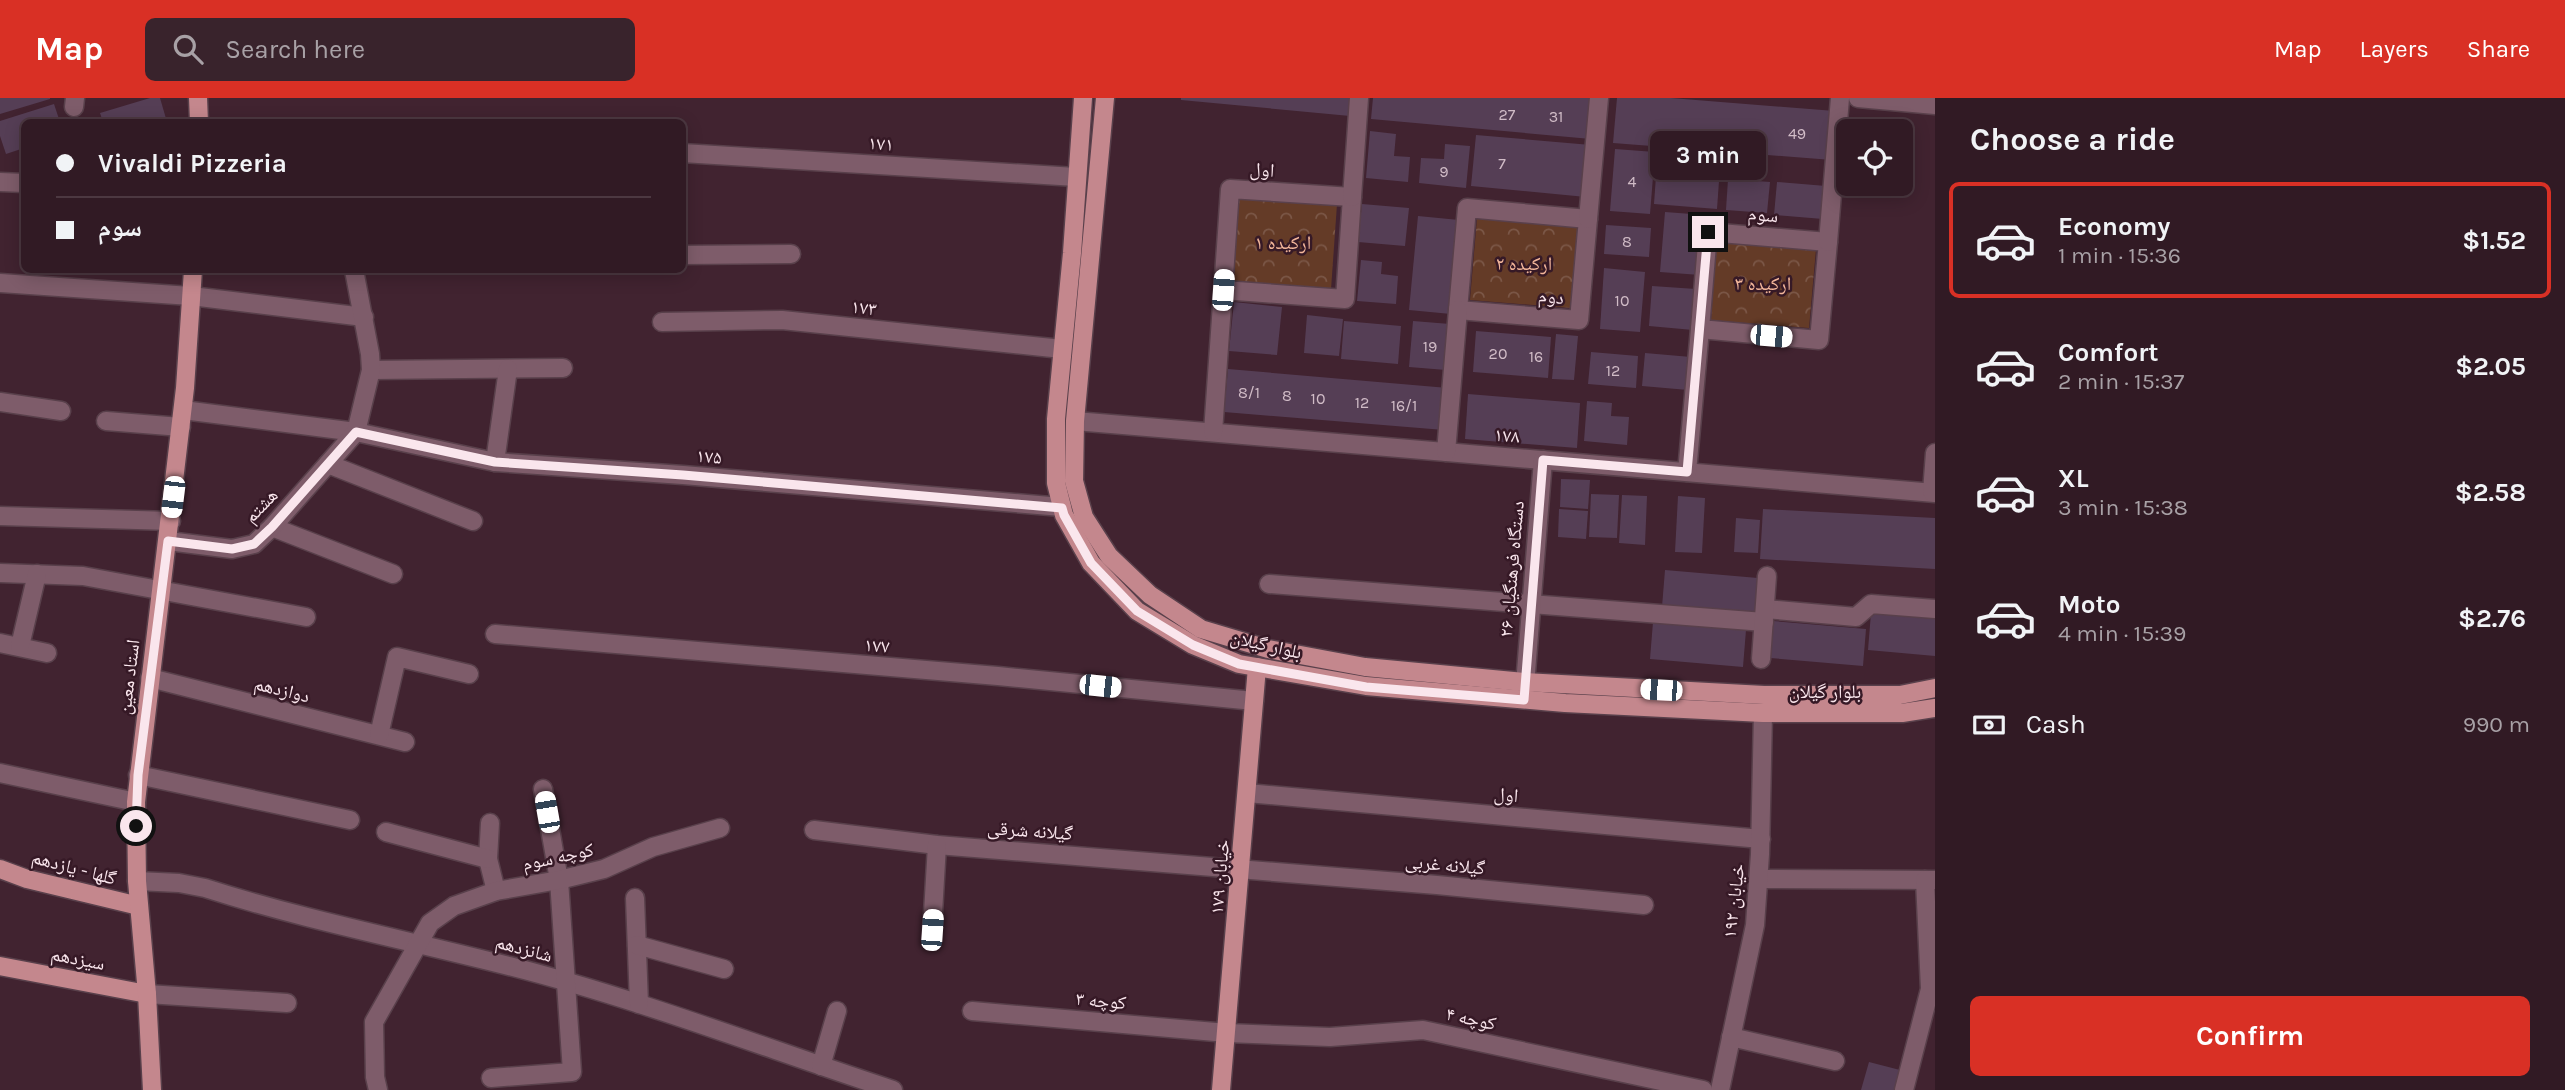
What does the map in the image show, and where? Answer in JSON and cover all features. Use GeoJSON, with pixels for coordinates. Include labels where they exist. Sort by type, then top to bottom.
{"type":"FeatureCollection","features":[{"type":"Feature","properties":{"kind":"main road"},"geometry":{"type":"LineString","coordinates":[[198,98],[199,119]]}},
{"type":"Feature","properties":{"kind":"main road","name":"بلوار گیلان"},"geometry":{"type":"LineString","coordinates":[[1083,98],[1056,419],[1056,483],[1064,515],[1091,563],[1137,611],[1193,645],[1239,664],[1366,687],[1764,695],[1900,695],[1935,688]]}},
{"type":"Feature","properties":{"kind":"main road","name":"بلوار گیلان"},"geometry":{"type":"LineString","coordinates":[[1105,98],[1075,421],[1074,481],[1084,517],[1109,556],[1150,595],[1201,629],[1268,649],[1524,691],[1763,713],[1902,713],[1935,708]]}},
{"type":"Feature","properties":{"kind":"main road","name":"استاد معین"},"geometry":{"type":"LineString","coordinates":[[152,1090],[137,881],[136,802],[171,521],[193,273]]}},
{"type":"Feature","properties":{"kind":"main road","name":"خیابان ۱۷۹"},"geometry":{"type":"LineString","coordinates":[[1221,1090],[1258,667]]}},
{"type":"Feature","properties":{"kind":"main road","name":"گلها - یازدهم"},"geometry":{"type":"LineString","coordinates":[[0,869],[139,906]]}},
{"type":"Feature","properties":{"kind":"main road","name":"سیزدهم"},"geometry":{"type":"LineString","coordinates":[[0,966],[147,994]]}},
{"type":"Feature","properties":{"kind":"street"},"geometry":{"type":"LineString","coordinates":[[1223,290],[1345,299],[1359,98]]}},
{"type":"Feature","properties":{"kind":"street","name":"دوم"},"geometry":{"type":"LineString","coordinates":[[1458,310],[1579,320],[1599,98]]}},
{"type":"Feature","properties":{"kind":"street"},"geometry":{"type":"LineString","coordinates":[[1700,329],[1819,340],[1840,98]]}},
{"type":"Feature","properties":{"kind":"street"},"geometry":{"type":"LineString","coordinates":[[1858,98],[1935,104]]}},
{"type":"Feature","properties":{"kind":"street","name":"۱۷۱"},"geometry":{"type":"LineString","coordinates":[[686,153],[1076,177]]}},
{"type":"Feature","properties":{"kind":"street"},"geometry":{"type":"LineString","coordinates":[[0,182],[21,183]]}},
{"type":"Feature","properties":{"kind":"street","name":"اول"},"geometry":{"type":"LineString","coordinates":[[1213,432],[1230,189],[1352,197]]}},
{"type":"Feature","properties":{"kind":"street"},"geometry":{"type":"LineString","coordinates":[[1446,452],[1467,208],[1588,219]]}},
{"type":"Feature","properties":{"kind":"street","name":"سوم"},"geometry":{"type":"LineString","coordinates":[[1687,472],[1708,232],[1828,242]]}},
{"type":"Feature","properties":{"kind":"street"},"geometry":{"type":"LineString","coordinates":[[686,254],[790,254]]}},
{"type":"Feature","properties":{"kind":"street"},"geometry":{"type":"LineString","coordinates":[[355,273],[371,370],[356,432]]}},
{"type":"Feature","properties":{"kind":"street"},"geometry":{"type":"LineString","coordinates":[[0,283],[191,296],[364,317]]}},
{"type":"Feature","properties":{"kind":"street","name":"۱۷۳"},"geometry":{"type":"LineString","coordinates":[[662,322],[782,320],[1062,349]]}},
{"type":"Feature","properties":{"kind":"street"},"geometry":{"type":"LineString","coordinates":[[371,370],[564,368]]}},
{"type":"Feature","properties":{"kind":"street"},"geometry":{"type":"LineString","coordinates":[[495,462],[508,369]]}},
{"type":"Feature","properties":{"kind":"street"},"geometry":{"type":"LineString","coordinates":[[0,402],[61,411]]}},
{"type":"Feature","properties":{"kind":"street","name":"۱۷۵"},"geometry":{"type":"LineString","coordinates":[[106,421],[182,418],[356,432],[495,462],[683,475],[1062,508]]}},
{"type":"Feature","properties":{"kind":"street","name":"۱۷۸"},"geometry":{"type":"LineString","coordinates":[[1075,421],[1933,492]]}},
{"type":"Feature","properties":{"kind":"street","name":"هشتم"},"geometry":{"type":"LineString","coordinates":[[168,541],[232,549],[254,544],[356,432]]}},
{"type":"Feature","properties":{"kind":"street"},"geometry":{"type":"LineString","coordinates":[[1933,492],[1935,453]]}},
{"type":"Feature","properties":{"kind":"street","name":"۲۶ دستگاه فرهنگیان"},"geometry":{"type":"LineString","coordinates":[[1524,691],[1543,460]]}},
{"type":"Feature","properties":{"kind":"street"},"geometry":{"type":"LineString","coordinates":[[328,464],[473,521]]}},
{"type":"Feature","properties":{"kind":"street"},"geometry":{"type":"LineString","coordinates":[[0,516],[171,521]]}},
{"type":"Feature","properties":{"kind":"street"},"geometry":{"type":"LineString","coordinates":[[272,527],[393,574]]}},
{"type":"Feature","properties":{"kind":"street"},"geometry":{"type":"LineString","coordinates":[[0,573],[83,576],[306,617]]}},
{"type":"Feature","properties":{"kind":"street"},"geometry":{"type":"LineString","coordinates":[[20,646],[37,574]]}},
{"type":"Feature","properties":{"kind":"street"},"geometry":{"type":"LineString","coordinates":[[1761,659],[1767,576]]}},
{"type":"Feature","properties":{"kind":"street"},"geometry":{"type":"LineString","coordinates":[[1269,584],[1530,605],[1764,616],[1856,617],[1871,604],[1935,609]]}},
{"type":"Feature","properties":{"kind":"street","name":"۱۷۷"},"geometry":{"type":"LineString","coordinates":[[495,634],[998,676],[1254,701]]}},
{"type":"Feature","properties":{"kind":"street"},"geometry":{"type":"LineString","coordinates":[[0,643],[47,653]]}},
{"type":"Feature","properties":{"kind":"street"},"geometry":{"type":"LineString","coordinates":[[379,735],[397,657],[469,674]]}},
{"type":"Feature","properties":{"kind":"street","name":"دوازدهم"},"geometry":{"type":"LineString","coordinates":[[150,678],[405,742]]}},
{"type":"Feature","properties":{"kind":"street","name":"خیابان ۱۹۲"},"geometry":{"type":"LineString","coordinates":[[1720,1090],[1755,925],[1761,839],[1763,713]]}},
{"type":"Feature","properties":{"kind":"street"},"geometry":{"type":"LineString","coordinates":[[0,773],[136,802]]}},
{"type":"Feature","properties":{"kind":"street"},"geometry":{"type":"LineString","coordinates":[[138,775],[350,820]]}},
{"type":"Feature","properties":{"kind":"street"},"geometry":{"type":"LineString","coordinates":[[491,1078],[572,1072],[559,880],[543,789]]}},
{"type":"Feature","properties":{"kind":"street","name":"اول"},"geometry":{"type":"LineString","coordinates":[[1247,793],[1761,839]]}},
{"type":"Feature","properties":{"kind":"street"},"geometry":{"type":"LineString","coordinates":[[490,823],[488,859],[496,891]]}},
{"type":"Feature","properties":{"kind":"street","name":"کوچه سوم"},"geometry":{"type":"LineString","coordinates":[[417,945],[430,923],[454,906],[496,891],[604,869],[653,847],[720,828]]}},
{"type":"Feature","properties":{"kind":"street","name":"گیلانه شرقی"},"geometry":{"type":"LineString","coordinates":[[814,830],[937,845],[1242,869]]}},
{"type":"Feature","properties":{"kind":"street"},"geometry":{"type":"LineString","coordinates":[[386,832],[488,859]]}},
{"type":"Feature","properties":{"kind":"street"},"geometry":{"type":"LineString","coordinates":[[932,930],[937,845]]}},
{"type":"Feature","properties":{"kind":"street","name":"گیلانه غربی"},"geometry":{"type":"LineString","coordinates":[[1242,869],[1644,905]]}},
{"type":"Feature","properties":{"kind":"street"},"geometry":{"type":"LineString","coordinates":[[1759,879],[1930,880],[1929,1015],[1904,1090]]}},
{"type":"Feature","properties":{"kind":"street","name":"شانزدهم"},"geometry":{"type":"LineString","coordinates":[[137,881],[205,888],[248,902],[509,966],[639,1004],[893,1090]]}},
{"type":"Feature","properties":{"kind":"street"},"geometry":{"type":"LineString","coordinates":[[635,898],[639,1004]]}},
{"type":"Feature","properties":{"kind":"street"},"geometry":{"type":"LineString","coordinates":[[378,1090],[375,1077],[374,1022],[417,945]]}},
{"type":"Feature","properties":{"kind":"street"},"geometry":{"type":"LineString","coordinates":[[637,945],[724,970]]}},
{"type":"Feature","properties":{"kind":"street"},"geometry":{"type":"LineString","coordinates":[[147,994],[286,1003]]}},
{"type":"Feature","properties":{"kind":"street"},"geometry":{"type":"LineString","coordinates":[[821,1066],[837,1011]]}},
{"type":"Feature","properties":{"kind":"street","name":"کوچه ۳"},"geometry":{"type":"LineString","coordinates":[[972,1011],[1227,1033]]}},
{"type":"Feature","properties":{"kind":"street","name":"کوچه ۴"},"geometry":{"type":"LineString","coordinates":[[1227,1033],[1330,1037],[1423,1030],[1703,1090]]}},
{"type":"Feature","properties":{"kind":"street"},"geometry":{"type":"LineString","coordinates":[[1731,1037],[1835,1061]]}},
{"type":"Feature","properties":{"kind":"green space","name":"ارکیده ۱"},"geometry":{"type":"Polygon","coordinates":[[[1235,196],[1337,204],[1331,289],[1229,282],[1235,196]]]}},
{"type":"Feature","properties":{"kind":"green space","name":"ارکیده ۲"},"geometry":{"type":"Polygon","coordinates":[[[1477,219],[1578,227],[1571,308],[1470,300],[1477,219]]]}},
{"type":"Feature","properties":{"kind":"green space","name":"ارکیده ۳"},"geometry":{"type":"Polygon","coordinates":[[[1717,240],[1816,249],[1809,328],[1711,320],[1717,240]]]}},
{"type":"Feature","properties":{"kind":"building"},"geometry":{"type":"Polygon","coordinates":[[[0,98],[50,98],[50,99],[0,114],[0,98]]]}},
{"type":"Feature","properties":{"kind":"building"},"geometry":{"type":"Polygon","coordinates":[[[150,98],[160,98],[166,119],[102,119],[100,113],[150,98]]]}},
{"type":"Feature","properties":{"kind":"building"},"geometry":{"type":"Polygon","coordinates":[[[1181,98],[1351,98],[1350,116],[1181,98]]]}},
{"type":"Feature","properties":{"kind":"building"},"geometry":{"type":"Polygon","coordinates":[[[1373,98],[1595,98],[1591,139],[1371,119],[1373,98]]]}},
{"type":"Feature","properties":{"kind":"building"},"geometry":{"type":"Polygon","coordinates":[[[1617,98],[1671,98],[1835,111],[1832,160],[1613,143],[1617,98]]]}},
{"type":"Feature","properties":{"kind":"building"},"geometry":{"type":"Polygon","coordinates":[[[54,104],[59,119],[21,119],[21,149],[6,154],[0,136],[0,121],[54,104]]]}},
{"type":"Feature","properties":{"kind":"building"},"geometry":{"type":"Polygon","coordinates":[[[1370,131],[1396,134],[1394,156],[1410,157],[1408,182],[1366,178],[1370,131]]]}},
{"type":"Feature","properties":{"kind":"building"},"geometry":{"type":"Polygon","coordinates":[[[1476,135],[1591,145],[1586,197],[1471,186],[1476,135]]]}},
{"type":"Feature","properties":{"kind":"building"},"geometry":{"type":"Polygon","coordinates":[[[1445,144],[1470,146],[1466,188],[1419,183],[1421,158],[1444,159],[1445,144]]]}},
{"type":"Feature","properties":{"kind":"building"},"geometry":{"type":"Polygon","coordinates":[[[1615,149],[1655,152],[1650,214],[1610,211],[1615,149]]]}},
{"type":"Feature","properties":{"kind":"building"},"geometry":{"type":"Polygon","coordinates":[[[1657,162],[1720,167],[1717,209],[1654,204],[1657,162]]]}},
{"type":"Feature","properties":{"kind":"building"},"geometry":{"type":"Polygon","coordinates":[[[1728,179],[1770,182],[1767,213],[1726,210],[1728,179]]]}},
{"type":"Feature","properties":{"kind":"building"},"geometry":{"type":"Polygon","coordinates":[[[1777,182],[1826,186],[1823,219],[1774,215],[1777,182]]]}},
{"type":"Feature","properties":{"kind":"building"},"geometry":{"type":"Polygon","coordinates":[[[1362,204],[1409,208],[1405,246],[1358,242],[1362,204]]]}},
{"type":"Feature","properties":{"kind":"building"},"geometry":{"type":"Polygon","coordinates":[[[1665,212],[1705,215],[1700,275],[1660,272],[1665,212]]]}},
{"type":"Feature","properties":{"kind":"building"},"geometry":{"type":"Polygon","coordinates":[[[1418,216],[1459,220],[1451,314],[1409,310],[1418,216]]]}},
{"type":"Feature","properties":{"kind":"building"},"geometry":{"type":"Polygon","coordinates":[[[1606,225],[1651,228],[1649,257],[1604,254],[1606,225]]]}},
{"type":"Feature","properties":{"kind":"building"},"geometry":{"type":"Polygon","coordinates":[[[1361,260],[1382,262],[1381,274],[1398,276],[1396,304],[1357,301],[1361,260]]]}},
{"type":"Feature","properties":{"kind":"building"},"geometry":{"type":"Polygon","coordinates":[[[1604,268],[1645,272],[1640,332],[1600,329],[1604,268]]]}},
{"type":"Feature","properties":{"kind":"building"},"geometry":{"type":"Polygon","coordinates":[[[1652,286],[1696,289],[1693,330],[1649,326],[1652,286]]]}},
{"type":"Feature","properties":{"kind":"building"},"geometry":{"type":"Polygon","coordinates":[[[1234,302],[1282,307],[1277,355],[1229,351],[1234,302]]]}},
{"type":"Feature","properties":{"kind":"building"},"geometry":{"type":"Polygon","coordinates":[[[1307,315],[1343,319],[1339,356],[1304,353],[1307,315]]]}},
{"type":"Feature","properties":{"kind":"building"},"geometry":{"type":"Polygon","coordinates":[[[1344,321],[1401,326],[1398,364],[1341,359],[1344,321]]]}},
{"type":"Feature","properties":{"kind":"building"},"geometry":{"type":"Polygon","coordinates":[[[1413,321],[1450,324],[1446,370],[1409,367],[1413,321]]]}},
{"type":"Feature","properties":{"kind":"building"},"geometry":{"type":"Polygon","coordinates":[[[1476,331],[1551,337],[1548,378],[1473,372],[1476,331]]]}},
{"type":"Feature","properties":{"kind":"building"},"geometry":{"type":"Polygon","coordinates":[[[1556,334],[1578,336],[1574,380],[1552,379],[1556,334]]]}},
{"type":"Feature","properties":{"kind":"building"},"geometry":{"type":"Polygon","coordinates":[[[1591,352],[1638,356],[1636,388],[1588,384],[1591,352]]]}},
{"type":"Feature","properties":{"kind":"building"},"geometry":{"type":"Polygon","coordinates":[[[1645,353],[1691,357],[1688,390],[1642,386],[1645,353]]]}},
{"type":"Feature","properties":{"kind":"building"},"geometry":{"type":"Polygon","coordinates":[[[1228,369],[1448,388],[1444,430],[1224,412],[1228,369]]]}},
{"type":"Feature","properties":{"kind":"building"},"geometry":{"type":"Polygon","coordinates":[[[1468,394],[1580,403],[1577,448],[1465,439],[1468,394]]]}},
{"type":"Feature","properties":{"kind":"building"},"geometry":{"type":"Polygon","coordinates":[[[1587,401],[1612,403],[1611,416],[1629,417],[1627,445],[1584,441],[1587,401]]]}},
{"type":"Feature","properties":{"kind":"building"},"geometry":{"type":"Polygon","coordinates":[[[1561,479],[1590,480],[1588,509],[1560,507],[1561,479]]]}},
{"type":"Feature","properties":{"kind":"building"},"geometry":{"type":"Polygon","coordinates":[[[1591,494],[1619,495],[1617,538],[1589,537],[1591,494]]]}},
{"type":"Feature","properties":{"kind":"building"},"geometry":{"type":"Polygon","coordinates":[[[1622,495],[1647,496],[1645,545],[1619,543],[1622,495]]]}},
{"type":"Feature","properties":{"kind":"building"},"geometry":{"type":"Polygon","coordinates":[[[1678,496],[1705,498],[1702,553],[1675,552],[1678,496]]]}},
{"type":"Feature","properties":{"kind":"building"},"geometry":{"type":"Polygon","coordinates":[[[1559,509],[1588,511],[1586,539],[1558,537],[1559,509]]]}},
{"type":"Feature","properties":{"kind":"building"},"geometry":{"type":"Polygon","coordinates":[[[1763,509],[1935,518],[1935,569],[1760,559],[1763,509]]]}},
{"type":"Feature","properties":{"kind":"building"},"geometry":{"type":"Polygon","coordinates":[[[1736,518],[1760,520],[1758,553],[1734,552],[1736,518]]]}},
{"type":"Feature","properties":{"kind":"building"},"geometry":{"type":"Polygon","coordinates":[[[1665,570],[1758,578],[1755,615],[1662,607],[1665,570]]]}},
{"type":"Feature","properties":{"kind":"building"},"geometry":{"type":"Polygon","coordinates":[[[1871,613],[1935,619],[1935,656],[1868,650],[1871,613]]]}},
{"type":"Feature","properties":{"kind":"building"},"geometry":{"type":"Polygon","coordinates":[[[1773,621],[1866,629],[1863,666],[1770,658],[1773,621]]]}},
{"type":"Feature","properties":{"kind":"building"},"geometry":{"type":"Polygon","coordinates":[[[1653,622],[1746,630],[1743,667],[1650,659],[1653,622]]]}},
{"type":"Feature","properties":{"kind":"building"},"geometry":{"type":"Polygon","coordinates":[[[1869,1062],[1900,1070],[1894,1090],[1861,1090],[1869,1062]]]}},
{"type":"Feature","properties":{"kind":"route"},"geometry":{"type":"LineString","coordinates":[[136,826],[138,775],[168,541],[232,549],[254,544],[356,432],[495,462],[683,475],[1062,508],[1091,563],[1137,611],[1193,645],[1239,664],[1366,687],[1524,700],[1543,460],[1687,472],[1708,232]]}}]}
